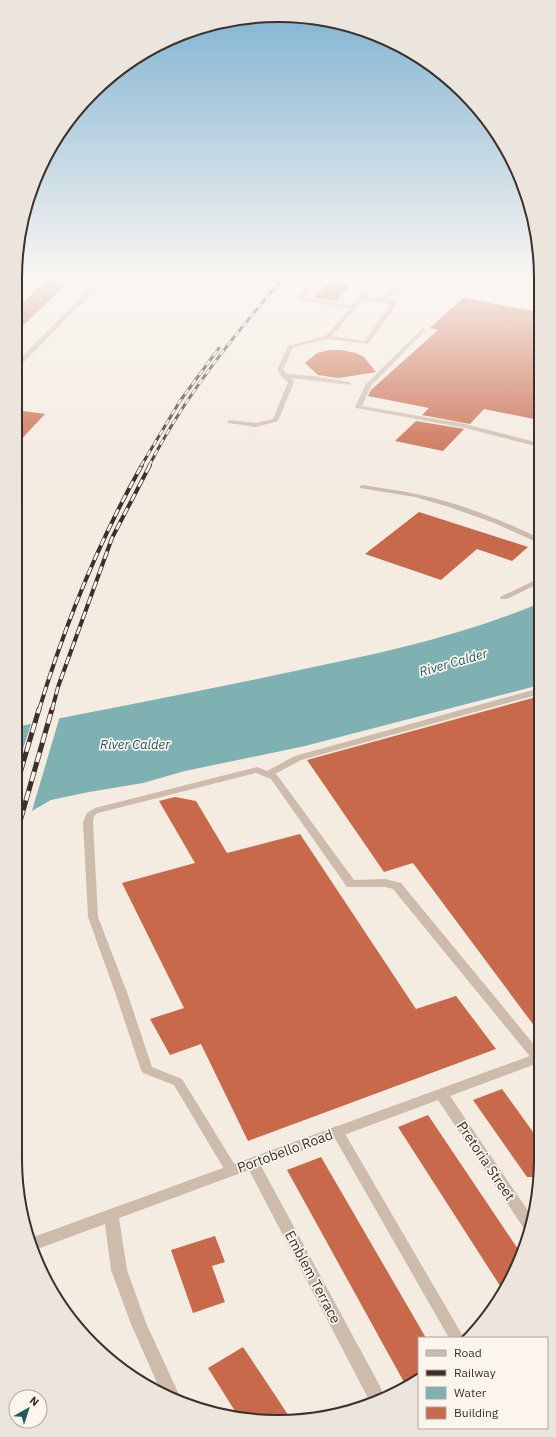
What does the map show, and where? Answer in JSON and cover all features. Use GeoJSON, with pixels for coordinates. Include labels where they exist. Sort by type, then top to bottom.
{"type":"FeatureCollection","features":[{"type":"Feature","properties":{"kind":"street"},"geometry":{"type":"LineString","coordinates":[[22,361],[39,344]]}},
{"type":"Feature","properties":{"kind":"street","name":"Portobello Road"},"geometry":{"type":"LineString","coordinates":[[36,1242],[337,1131],[534,1061]]}},
{"type":"Feature","properties":{"kind":"street","name":"Pretoria Street"},"geometry":{"type":"LineString","coordinates":[[441,1094],[526,1220]]}},
{"type":"Feature","properties":{"kind":"street","name":"Emblem Terrace"},"geometry":{"type":"LineString","coordinates":[[252,1163],[374,1392]]}},
{"type":"Feature","properties":{"kind":"street"},"geometry":{"type":"LineString","coordinates":[[111,1215],[118,1270],[139,1324],[169,1391]]}},
{"type":"Feature","properties":{"kind":"lane"},"geometry":{"type":"LineString","coordinates":[[230,422],[256,425],[276,420],[291,382],[280,370],[291,346],[300,344]]}},
{"type":"Feature","properties":{"kind":"lane"},"geometry":{"type":"LineString","coordinates":[[409,344],[368,385],[358,407],[465,426],[534,445]]}},
{"type":"Feature","properties":{"kind":"lane"},"geometry":{"type":"LineString","coordinates":[[284,376],[313,378],[349,384]]}},
{"type":"Feature","properties":{"kind":"lane"},"geometry":{"type":"LineString","coordinates":[[362,487],[422,497],[506,526],[534,538]]}},
{"type":"Feature","properties":{"kind":"lane"},"geometry":{"type":"LineString","coordinates":[[504,597],[534,583]]}},
{"type":"Feature","properties":{"kind":"lane"},"geometry":{"type":"LineString","coordinates":[[268,774],[298,758],[534,693]]}},
{"type":"Feature","properties":{"kind":"lane"},"geometry":{"type":"LineString","coordinates":[[232,1170],[178,1082],[147,1070],[122,995],[93,917],[88,822],[90,815],[95,811],[257,770],[274,777],[351,884],[385,882],[397,886],[534,1052]]}},
{"type":"Feature","properties":{"kind":"lane"},"geometry":{"type":"LineString","coordinates":[[337,1131],[456,1337]]}},
{"type":"Feature","properties":{"kind":"water","name":"River Calder"},"geometry":{"type":"Polygon","coordinates":[[[534,605],[534,687],[305,746],[185,771],[143,783],[51,800],[30,812],[22,815],[22,726],[225,686],[388,651],[450,635],[534,605]]]}},
{"type":"Feature","properties":{"kind":"pier"},"geometry":{"type":"Polygon","coordinates":[[[60,716],[31,814],[22,817],[22,752],[32,721],[60,716]]]}},
{"type":"Feature","properties":{"kind":"building"},"geometry":{"type":"Polygon","coordinates":[[[422,344],[534,344],[534,419],[484,409],[470,424],[422,415],[429,408],[368,396],[371,390],[422,344]]]}},
{"type":"Feature","properties":{"kind":"building"},"geometry":{"type":"Polygon","coordinates":[[[330,350],[341,350],[356,353],[364,357],[376,372],[339,378],[331,377],[318,375],[305,363],[317,353],[330,350]]]}},
{"type":"Feature","properties":{"kind":"building"},"geometry":{"type":"Polygon","coordinates":[[[22,411],[45,414],[22,439],[22,411]]]}},
{"type":"Feature","properties":{"kind":"building"},"geometry":{"type":"Polygon","coordinates":[[[416,421],[464,429],[443,451],[395,441],[416,421]]]}},
{"type":"Feature","properties":{"kind":"building"},"geometry":{"type":"Polygon","coordinates":[[[419,512],[528,547],[512,561],[477,549],[441,580],[365,554],[419,512]]]}},
{"type":"Feature","properties":{"kind":"building"},"geometry":{"type":"Polygon","coordinates":[[[534,698],[534,1026],[413,863],[384,872],[307,760],[534,698]]]}},
{"type":"Feature","properties":{"kind":"building"},"geometry":{"type":"Polygon","coordinates":[[[175,797],[196,801],[227,853],[300,834],[416,1009],[456,996],[496,1049],[248,1141],[201,1044],[170,1055],[150,1019],[184,1008],[122,883],[195,863],[159,801],[175,797]]]}},
{"type":"Feature","properties":{"kind":"building"},"geometry":{"type":"Polygon","coordinates":[[[502,1089],[534,1133],[533,1177],[527,1177],[473,1100],[502,1089]]]}},
{"type":"Feature","properties":{"kind":"building"},"geometry":{"type":"Polygon","coordinates":[[[428,1115],[518,1249],[500,1286],[398,1127],[428,1115]]]}},
{"type":"Feature","properties":{"kind":"building"},"geometry":{"type":"Polygon","coordinates":[[[321,1157],[425,1337],[418,1337],[418,1373],[406,1381],[404,1382],[287,1170],[321,1157]]]}},
{"type":"Feature","properties":{"kind":"building"},"geometry":{"type":"Polygon","coordinates":[[[215,1236],[225,1262],[212,1266],[225,1302],[193,1313],[171,1250],[215,1236]]]}},
{"type":"Feature","properties":{"kind":"building"},"geometry":{"type":"Polygon","coordinates":[[[243,1347],[288,1414],[235,1411],[208,1368],[243,1347]]]}},
{"type":"Feature","properties":{"kind":"railway"},"geometry":{"type":"LineString","coordinates":[[149,466],[163,440],[194,391],[229,344]]}},
{"type":"Feature","properties":{"kind":"railway"},"geometry":{"type":"LineString","coordinates":[[141,466],[180,401],[219,348]]}},
{"type":"Feature","properties":{"kind":"railway"},"geometry":{"type":"LineString","coordinates":[[39,710],[71,615],[84,584],[111,524],[142,465]]}},
{"type":"Feature","properties":{"kind":"railway"},"geometry":{"type":"LineString","coordinates":[[52,710],[58,687],[112,538],[150,465]]}},
{"type":"Feature","properties":{"kind":"railway"},"geometry":{"type":"LineString","coordinates":[[22,766],[39,709]]}},
{"type":"Feature","properties":{"kind":"railway"},"geometry":{"type":"LineString","coordinates":[[22,814],[52,709]]}}]}
